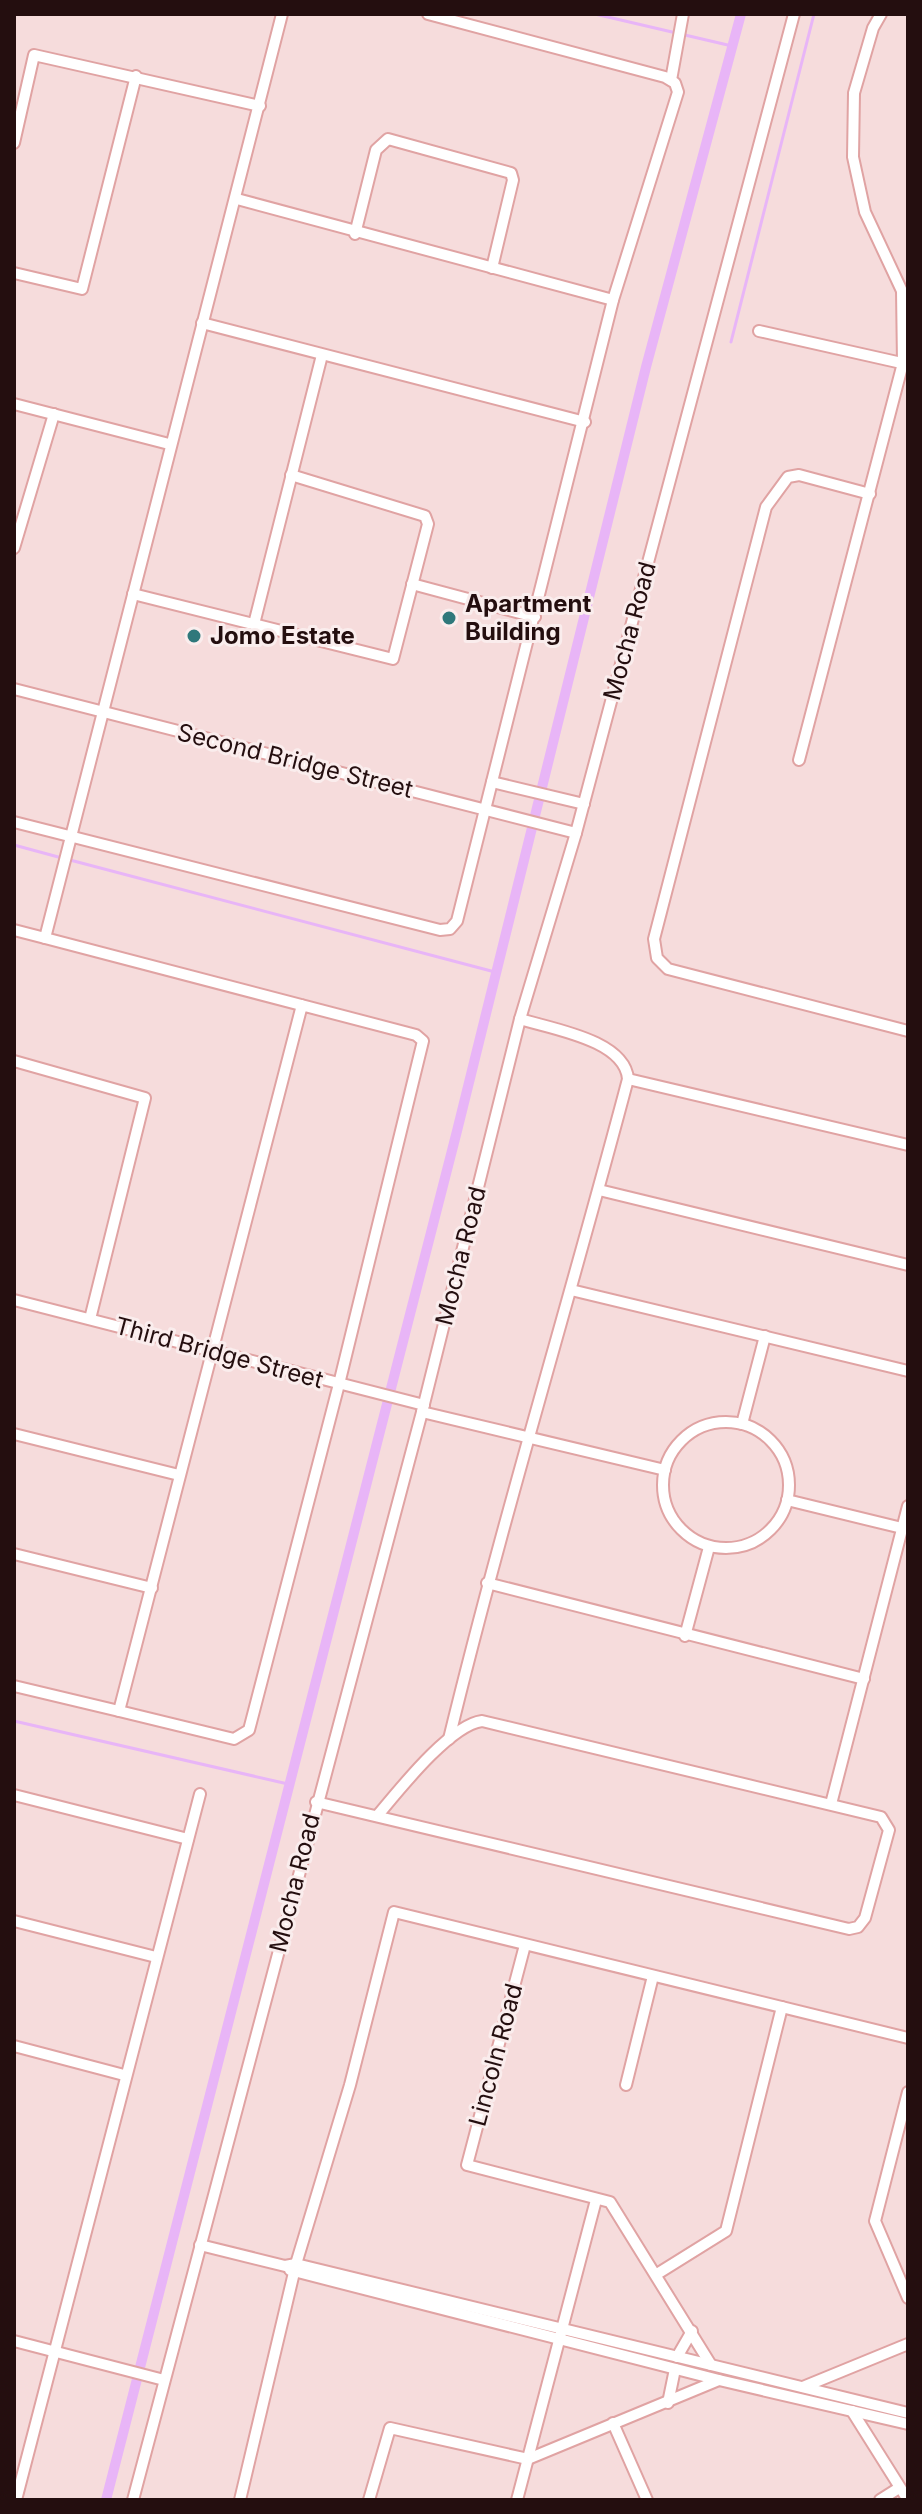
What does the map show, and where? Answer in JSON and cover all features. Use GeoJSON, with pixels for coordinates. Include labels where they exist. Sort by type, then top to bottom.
{"type":"FeatureCollection","features":[{"type":"Feature","properties":{"kind":"street"},"geometry":{"type":"LineString","coordinates":[[45,938],[169,444],[237,199],[282,14]]}},
{"type":"Feature","properties":{"kind":"street"},"geometry":{"type":"LineString","coordinates":[[428,14],[671,80]]}},
{"type":"Feature","properties":{"kind":"street","name":"Mocha Road"},"geometry":{"type":"LineString","coordinates":[[133,2500],[423,1408],[520,1019],[584,804],[794,14]]}},
{"type":"Feature","properties":{"kind":"street"},"geometry":{"type":"LineString","coordinates":[[799,760],[905,364],[902,291],[865,212],[853,157],[854,93],[873,28],[881,14]]}},
{"type":"Feature","properties":{"kind":"street"},"geometry":{"type":"LineString","coordinates":[[14,822],[69,844],[450,929],[457,921],[585,422],[613,300],[678,92],[671,80],[682,18]]}},
{"type":"Feature","properties":{"kind":"street"},"geometry":{"type":"LineString","coordinates":[[14,143],[34,55],[260,106]]}},
{"type":"Feature","properties":{"kind":"street"},"geometry":{"type":"LineString","coordinates":[[14,273],[82,289],[136,76]]}},
{"type":"Feature","properties":{"kind":"street"},"geometry":{"type":"LineString","coordinates":[[355,234],[376,150],[388,139],[511,173],[513,180],[492,268]]}},
{"type":"Feature","properties":{"kind":"street"},"geometry":{"type":"LineString","coordinates":[[237,199],[355,234],[613,300]]}},
{"type":"Feature","properties":{"kind":"street"},"geometry":{"type":"LineString","coordinates":[[202,323],[585,422]]}},
{"type":"Feature","properties":{"kind":"street"},"geometry":{"type":"LineString","coordinates":[[759,331],[905,364]]}},
{"type":"Feature","properties":{"kind":"street"},"geometry":{"type":"LineString","coordinates":[[254,624],[322,355]]}},
{"type":"Feature","properties":{"kind":"street"},"geometry":{"type":"LineString","coordinates":[[14,404],[169,444]]}},
{"type":"Feature","properties":{"kind":"street"},"geometry":{"type":"LineString","coordinates":[[14,548],[54,414]]}},
{"type":"Feature","properties":{"kind":"street"},"geometry":{"type":"LineString","coordinates":[[133,594],[393,659],[428,524],[425,516],[291,475]]}},
{"type":"Feature","properties":{"kind":"street"},"geometry":{"type":"LineString","coordinates":[[870,494],[799,475],[782,481],[766,507],[654,939],[655,951],[668,969],[908,1031]]}},
{"type":"Feature","properties":{"kind":"street"},"geometry":{"type":"LineString","coordinates":[[412,584],[535,617]]}},
{"type":"Feature","properties":{"kind":"street","name":"Second Bridge Street"},"geometry":{"type":"LineString","coordinates":[[14,689],[576,833]]}},
{"type":"Feature","properties":{"kind":"street"},"geometry":{"type":"LineString","coordinates":[[492,782],[584,804]]}},
{"type":"Feature","properties":{"kind":"street"},"geometry":{"type":"LineString","coordinates":[[14,930],[416,1035],[423,1041],[339,1384],[249,1730],[234,1739],[14,1686]]}},
{"type":"Feature","properties":{"kind":"street"},"geometry":{"type":"LineString","coordinates":[[119,1711],[302,1005]]}},
{"type":"Feature","properties":{"kind":"street"},"geometry":{"type":"LineString","coordinates":[[449,1739],[487,1583],[532,1438],[628,1079],[625,1064],[611,1049],[520,1019]]}},
{"type":"Feature","properties":{"kind":"street"},"geometry":{"type":"LineString","coordinates":[[14,1061],[145,1098],[90,1319]]}},
{"type":"Feature","properties":{"kind":"street"},"geometry":{"type":"LineString","coordinates":[[628,1079],[908,1145]]}},
{"type":"Feature","properties":{"kind":"street"},"geometry":{"type":"LineString","coordinates":[[599,1190],[908,1265]]}},
{"type":"Feature","properties":{"kind":"street"},"geometry":{"type":"LineString","coordinates":[[571,1290],[908,1371]]}},
{"type":"Feature","properties":{"kind":"street","name":"Third Bridge Street"},"geometry":{"type":"LineString","coordinates":[[14,1300],[402,1400],[532,1438],[665,1470]]}},
{"type":"Feature","properties":{"kind":"street"},"geometry":{"type":"LineString","coordinates":[[742,1424],[765,1336]]}},
{"type":"Feature","properties":{"kind":"street"},"geometry":{"type":"LineString","coordinates":[[722,1422],[742,1424],[768,1437],[780,1453],[788,1471],[787,1500],[780,1519],[758,1540],[729,1549],[709,1547],[684,1533],[672,1517],[663,1490],[665,1470],[672,1452],[694,1431],[722,1422]]}},
{"type":"Feature","properties":{"kind":"street"},"geometry":{"type":"LineString","coordinates":[[14,1434],[179,1475]]}},
{"type":"Feature","properties":{"kind":"street"},"geometry":{"type":"LineString","coordinates":[[787,1500],[902,1528]]}},
{"type":"Feature","properties":{"kind":"street"},"geometry":{"type":"LineString","coordinates":[[831,1804],[908,1506]]}},
{"type":"Feature","properties":{"kind":"street"},"geometry":{"type":"LineString","coordinates":[[685,1636],[709,1547]]}},
{"type":"Feature","properties":{"kind":"street"},"geometry":{"type":"LineString","coordinates":[[14,1554],[152,1588]]}},
{"type":"Feature","properties":{"kind":"street"},"geometry":{"type":"LineString","coordinates":[[487,1583],[685,1636],[864,1679]]}},
{"type":"Feature","properties":{"kind":"street"},"geometry":{"type":"LineString","coordinates":[[316,1802],[854,1928],[865,1918],[889,1830],[881,1817],[492,1722],[466,1725],[378,1815]]}},
{"type":"Feature","properties":{"kind":"street"},"geometry":{"type":"LineString","coordinates":[[16,2500],[124,2075],[200,1794]]}},
{"type":"Feature","properties":{"kind":"street"},"geometry":{"type":"LineString","coordinates":[[14,1795],[188,1839]]}},
{"type":"Feature","properties":{"kind":"street"},"geometry":{"type":"LineString","coordinates":[[240,2500],[292,2268],[350,2085],[394,1912],[908,2038]]}},
{"type":"Feature","properties":{"kind":"street"},"geometry":{"type":"LineString","coordinates":[[14,1921],[156,1957]]}},
{"type":"Feature","properties":{"kind":"street","name":"Lincoln Road"},"geometry":{"type":"LineString","coordinates":[[525,1945],[467,2165],[596,2200]]}},
{"type":"Feature","properties":{"kind":"street"},"geometry":{"type":"LineString","coordinates":[[626,2085],[653,1976]]}},
{"type":"Feature","properties":{"kind":"street"},"geometry":{"type":"LineString","coordinates":[[657,2274],[726,2231],[782,2007]]}},
{"type":"Feature","properties":{"kind":"street"},"geometry":{"type":"LineString","coordinates":[[14,2046],[124,2075]]}},
{"type":"Feature","properties":{"kind":"street"},"geometry":{"type":"LineString","coordinates":[[908,2092],[875,2221],[908,2298]]}},
{"type":"Feature","properties":{"kind":"street"},"geometry":{"type":"LineString","coordinates":[[517,2500],[596,2200],[610,2202],[711,2365]]}},
{"type":"Feature","properties":{"kind":"street"},"geometry":{"type":"LineString","coordinates":[[200,2245],[560,2333],[677,2357],[908,2413]]}},
{"type":"Feature","properties":{"kind":"street"},"geometry":{"type":"LineString","coordinates":[[677,2357],[692,2331]]}},
{"type":"Feature","properties":{"kind":"street"},"geometry":{"type":"LineString","coordinates":[[560,2333],[675,2369],[908,2424]]}},
{"type":"Feature","properties":{"kind":"street"},"geometry":{"type":"LineString","coordinates":[[14,2341],[164,2380]]}},
{"type":"Feature","properties":{"kind":"street"},"geometry":{"type":"LineString","coordinates":[[803,2387],[908,2344]]}},
{"type":"Feature","properties":{"kind":"street"},"geometry":{"type":"LineString","coordinates":[[668,2403],[675,2369]]}},
{"type":"Feature","properties":{"kind":"street"},"geometry":{"type":"LineString","coordinates":[[369,2500],[390,2428],[528,2459],[719,2380]]}},
{"type":"Feature","properties":{"kind":"street"},"geometry":{"type":"LineString","coordinates":[[852,2411],[908,2500]]}},
{"type":"Feature","properties":{"kind":"street"},"geometry":{"type":"LineString","coordinates":[[613,2423],[647,2500]]}},
{"type":"Feature","properties":{"kind":"street"},"geometry":{"type":"LineString","coordinates":[[880,2500],[899,2488]]}},
{"type":"Feature","properties":{"kind":"waterway"},"geometry":{"type":"LineString","coordinates":[[595,14],[732,46]]}},
{"type":"Feature","properties":{"kind":"waterway"},"geometry":{"type":"LineString","coordinates":[[106,2500],[457,1131],[646,367],[741,14]]}},
{"type":"Feature","properties":{"kind":"waterway"},"geometry":{"type":"LineString","coordinates":[[731,342],[814,14]]}},
{"type":"Feature","properties":{"kind":"waterway"},"geometry":{"type":"LineString","coordinates":[[14,845],[62,858]]}},
{"type":"Feature","properties":{"kind":"waterway"},"geometry":{"type":"LineString","coordinates":[[70,860],[495,972]]}},
{"type":"Feature","properties":{"kind":"waterway"},"geometry":{"type":"LineString","coordinates":[[14,1721],[288,1784]]}},
{"type":"Feature","properties":{"kind":"place","name":"Apartment Building"},"geometry":{"type":"Point","coordinates":[449,618]}},
{"type":"Feature","properties":{"kind":"place","name":"Jomo Estate"},"geometry":{"type":"Point","coordinates":[194,636]}}]}
